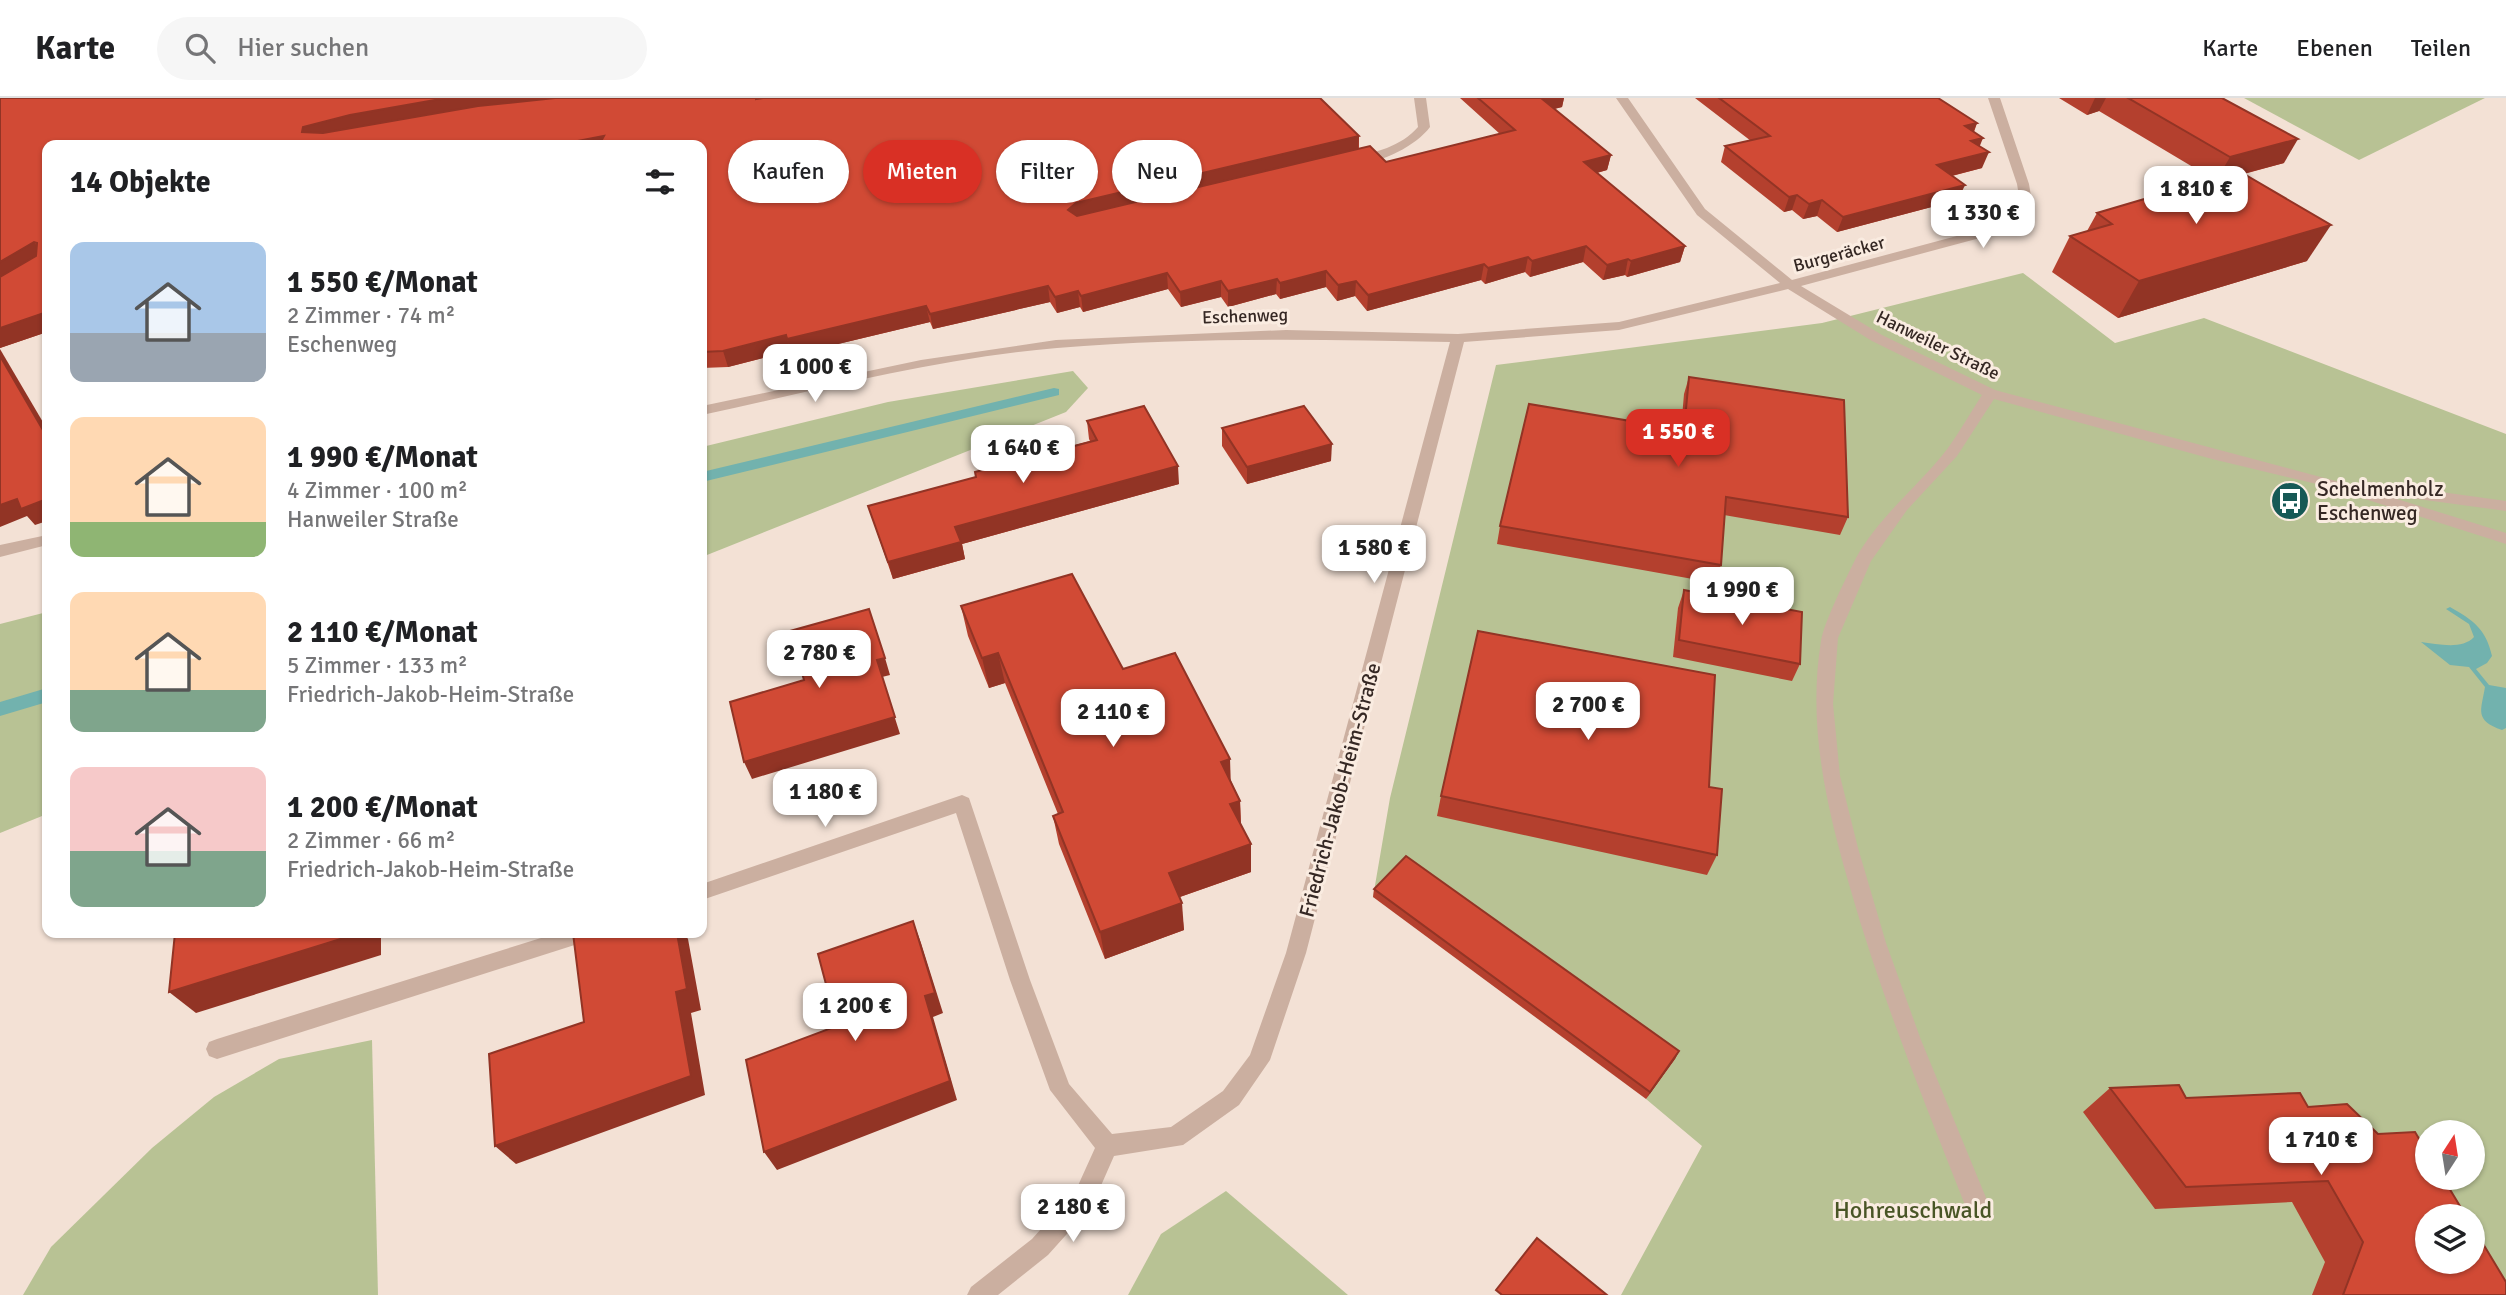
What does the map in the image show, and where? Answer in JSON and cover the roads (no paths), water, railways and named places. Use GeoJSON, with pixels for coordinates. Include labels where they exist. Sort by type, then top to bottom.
{"type":"FeatureCollection","features":[{"type":"Feature","properties":{"kind":"street"},"geometry":{"type":"LineString","coordinates":[[1340,164],[1388,151],[1406,144],[1418,135],[1424,127],[1420,98]]}},
{"type":"Feature","properties":{"kind":"street","name":"Hanweiler Straße"},"geometry":{"type":"LineString","coordinates":[[1622,98],[1701,212],[1790,285],[1877,338],[1990,393],[2212,454],[2324,481],[2506,539]]}},
{"type":"Feature","properties":{"kind":"street","name":"Burgeräcker"},"geometry":{"type":"LineString","coordinates":[[1790,285],[1987,232],[2014,218],[2026,202],[2023,184],[1994,98]]}},
{"type":"Feature","properties":{"kind":"street","name":"Eschenweg"},"geometry":{"type":"LineString","coordinates":[[707,409],[921,364],[1056,344],[1286,334],[1458,338],[1619,327],[1790,285]]}},
{"type":"Feature","properties":{"kind":"street","name":"Friedrich-Jakob-Heim-Straße"},"geometry":{"type":"LineString","coordinates":[[1107,1146],[1175,1137],[1231,1098],[1259,1060],[1296,953],[1458,338]]}},
{"type":"Feature","properties":{"kind":"street"},"geometry":{"type":"LineString","coordinates":[[1977,1205],[1910,1040],[1875,943],[1831,776],[1824,704],[1830,638],[1864,559],[1902,506],[1952,453],[1990,393]]}},
{"type":"Feature","properties":{"kind":"street","name":"Hanweiler Straße"},"geometry":{"type":"LineString","coordinates":[[2324,481],[2506,506]]}},
{"type":"Feature","properties":{"kind":"street"},"geometry":{"type":"LineString","coordinates":[[0,551],[42,541]]}},
{"type":"Feature","properties":{"kind":"street"},"geometry":{"type":"LineString","coordinates":[[707,890],[962,803],[1020,979],[1061,1090],[1107,1146],[1084,1198],[1040,1247],[979,1295]]}},
{"type":"Feature","properties":{"kind":"street"},"geometry":{"type":"LineString","coordinates":[[217,1049],[568,938]]}},
{"type":"Feature","properties":{"kind":"water"},"geometry":{"type":"Polygon","coordinates":[[[2450,607],[2472,621],[2486,639],[2492,656],[2487,663],[2476,669],[2489,685],[2506,688],[2506,728],[2502,730],[2483,718],[2481,709],[2485,687],[2469,667],[2450,665],[2421,642],[2456,645],[2474,637],[2469,624],[2446,609],[2450,607]]]}},
{"type":"Feature","properties":{"kind":"waterway"},"geometry":{"type":"LineString","coordinates":[[707,476],[1054,392]]}},
{"type":"Feature","properties":{"kind":"waterway"},"geometry":{"type":"LineString","coordinates":[[0,709],[42,696]]}},
{"type":"Feature","properties":{"kind":"place","name":"Schelmenholz Eschenweg"},"geometry":{"type":"Point","coordinates":[2290,501]}},
{"type":"Feature","properties":{"kind":"park label","name":"Hohreuschwald"},"geometry":{"type":"Point","coordinates":[1913,1210]}}]}
